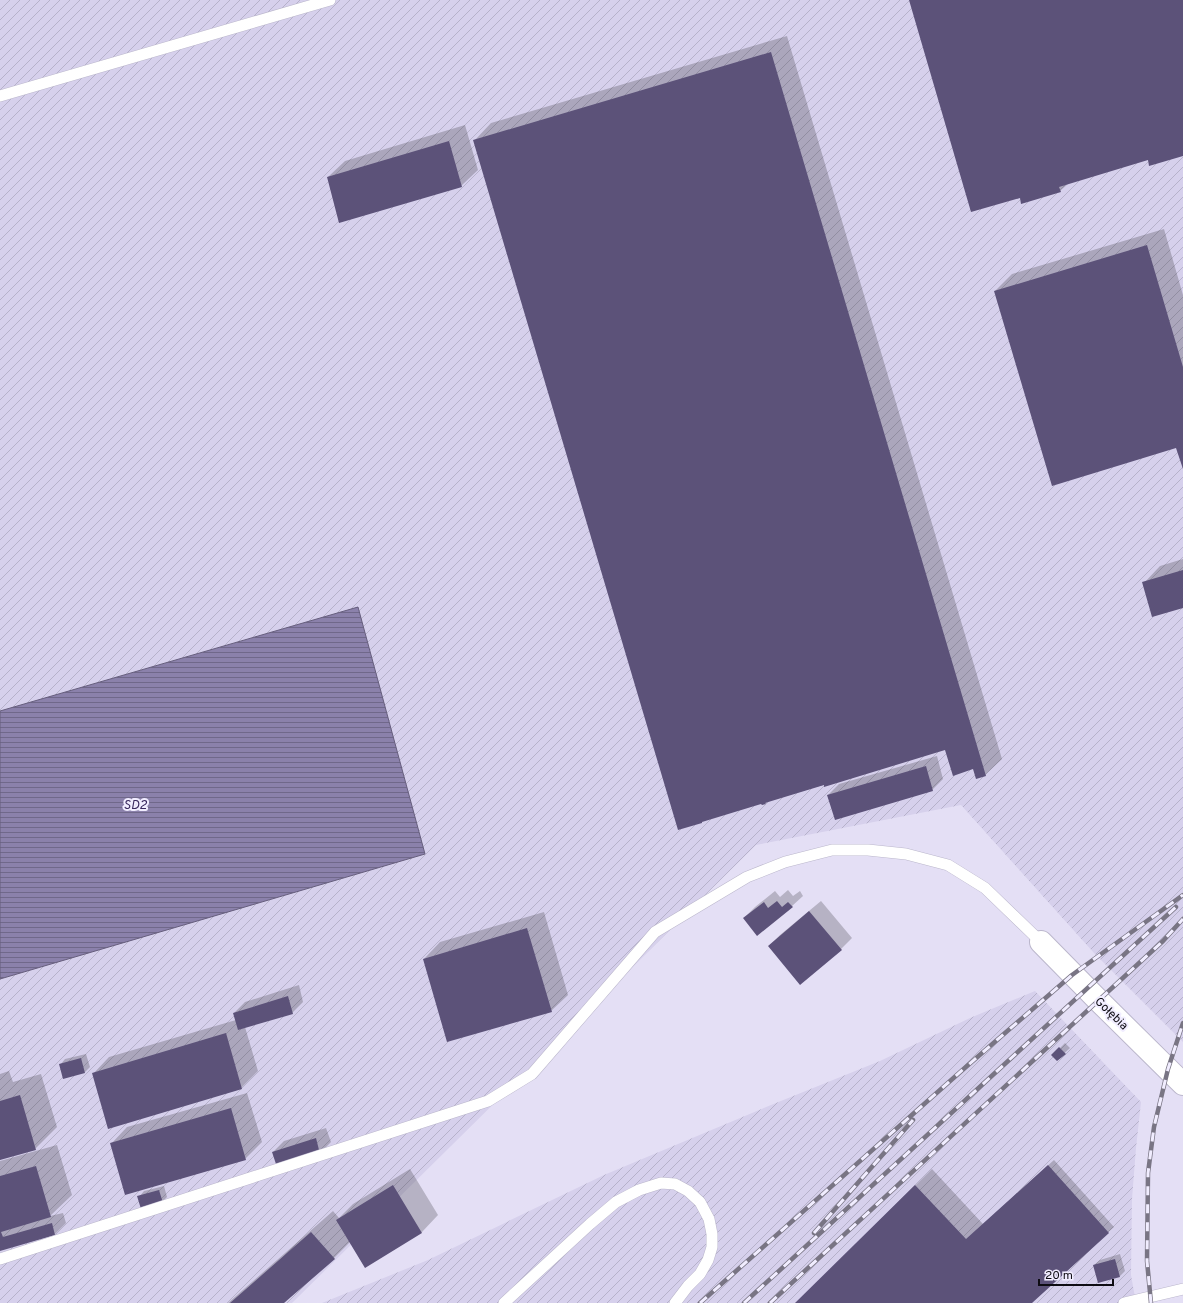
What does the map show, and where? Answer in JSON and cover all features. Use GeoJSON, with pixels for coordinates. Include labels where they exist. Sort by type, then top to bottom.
{"type":"FeatureCollection","features":[{"type":"Feature","properties":{"kind":"street","name":"Gołębia"},"geometry":{"type":"LineString","coordinates":[[1041,942],[1183,1084]]}},
{"type":"Feature","properties":{"kind":"lane"},"geometry":{"type":"LineString","coordinates":[[0,96],[330,0]]}},
{"type":"Feature","properties":{"kind":"lane"},"geometry":{"type":"LineString","coordinates":[[0,1259],[488,1101],[532,1074],[656,932],[748,877],[785,862],[832,850],[868,850],[906,854],[948,865],[985,888],[1041,942]]}},
{"type":"Feature","properties":{"kind":"lane"},"geometry":{"type":"LineString","coordinates":[[504,1303],[616,1202],[639,1190],[661,1183],[675,1184],[688,1191],[700,1202],[709,1219],[712,1234],[712,1247],[708,1260],[700,1274],[688,1286],[675,1303]]}},
{"type":"Feature","properties":{"kind":"lane"},"geometry":{"type":"LineString","coordinates":[[1124,1303],[1183,1289]]}},
{"type":"Feature","properties":{"kind":"shaded area"},"geometry":{"type":"Polygon","coordinates":[[[0,0],[1183,0],[1183,1042],[1094,953],[961,805],[756,845],[292,1303],[0,1303],[0,0]]]}},
{"type":"Feature","properties":{"kind":"shaded area"},"geometry":{"type":"Polygon","coordinates":[[[1035,991],[1141,1102],[1132,1199],[1131,1275],[1136,1303],[322,1303],[428,1260],[604,1175],[880,1061],[970,1018],[1035,991]]]}},
{"type":"Feature","properties":{"kind":"water","name":"SD2"},"geometry":{"type":"Polygon","coordinates":[[[358,607],[425,854],[0,979],[0,711],[358,607]]]}},
{"type":"Feature","properties":{"kind":"building"},"geometry":{"type":"Polygon","coordinates":[[[909,0],[1183,0],[1183,156],[1149,166],[1148,160],[1059,187],[1061,192],[1021,204],[1020,198],[971,212],[909,0]]]}},
{"type":"Feature","properties":{"kind":"building"},"geometry":{"type":"Polygon","coordinates":[[[771,52],[986,776],[976,779],[973,769],[953,776],[945,750],[824,787],[824,785],[678,830],[473,140],[771,52]]]}},
{"type":"Feature","properties":{"kind":"building"},"geometry":{"type":"Polygon","coordinates":[[[449,141],[462,187],[339,223],[327,177],[449,141]]]}},
{"type":"Feature","properties":{"kind":"building"},"geometry":{"type":"Polygon","coordinates":[[[1147,245],[1183,367],[1183,469],[1176,448],[1052,486],[994,291],[1147,245]]]}},
{"type":"Feature","properties":{"kind":"building"},"geometry":{"type":"Polygon","coordinates":[[[1183,570],[1183,608],[1152,617],[1142,582],[1183,570]]]}},
{"type":"Feature","properties":{"kind":"building"},"geometry":{"type":"Polygon","coordinates":[[[926,766],[933,791],[835,820],[827,795],[926,766]]]}},
{"type":"Feature","properties":{"kind":"building"},"geometry":{"type":"Polygon","coordinates":[[[777,901],[782,907],[788,902],[793,907],[757,936],[743,918],[764,902],[768,908],[777,901]]]}},
{"type":"Feature","properties":{"kind":"building"},"geometry":{"type":"Polygon","coordinates":[[[809,911],[842,950],[800,985],[768,946],[809,911]]]}},
{"type":"Feature","properties":{"kind":"building"},"geometry":{"type":"Polygon","coordinates":[[[527,928],[552,1012],[447,1042],[423,959],[527,928]]]}},
{"type":"Feature","properties":{"kind":"building"},"geometry":{"type":"Polygon","coordinates":[[[288,996],[293,1014],[238,1030],[233,1013],[288,996]]]}},
{"type":"Feature","properties":{"kind":"building"},"geometry":{"type":"Polygon","coordinates":[[[226,1033],[242,1089],[108,1129],[92,1073],[226,1033]]]}},
{"type":"Feature","properties":{"kind":"building"},"geometry":{"type":"Polygon","coordinates":[[[1059,1047],[1066,1054],[1057,1061],[1051,1055],[1059,1047]]]}},
{"type":"Feature","properties":{"kind":"building"},"geometry":{"type":"Polygon","coordinates":[[[81,1058],[85,1073],[63,1079],[59,1064],[81,1058]]]}},
{"type":"Feature","properties":{"kind":"building"},"geometry":{"type":"Polygon","coordinates":[[[20,1095],[36,1150],[0,1160],[0,1101],[20,1095]]]}},
{"type":"Feature","properties":{"kind":"building"},"geometry":{"type":"Polygon","coordinates":[[[231,1108],[246,1160],[125,1195],[110,1143],[231,1108]]]}},
{"type":"Feature","properties":{"kind":"building"},"geometry":{"type":"Polygon","coordinates":[[[316,1138],[320,1154],[277,1167],[272,1152],[316,1138]]]}},
{"type":"Feature","properties":{"kind":"building"},"geometry":{"type":"Polygon","coordinates":[[[1048,1165],[1109,1233],[1032,1303],[795,1303],[915,1185],[966,1239],[1048,1165]]]}},
{"type":"Feature","properties":{"kind":"building"},"geometry":{"type":"Polygon","coordinates":[[[36,1166],[51,1217],[1,1232],[3,1237],[52,1223],[55,1235],[0,1251],[0,1176],[36,1166]]]}},
{"type":"Feature","properties":{"kind":"building"},"geometry":{"type":"Polygon","coordinates":[[[393,1185],[422,1233],[365,1268],[336,1220],[393,1185]]]}},
{"type":"Feature","properties":{"kind":"building"},"geometry":{"type":"Polygon","coordinates":[[[159,1190],[163,1203],[141,1209],[137,1196],[159,1190]]]}},
{"type":"Feature","properties":{"kind":"building"},"geometry":{"type":"Polygon","coordinates":[[[311,1232],[335,1259],[284,1303],[230,1303],[311,1232]]]}},
{"type":"Feature","properties":{"kind":"building"},"geometry":{"type":"Polygon","coordinates":[[[1115,1259],[1120,1277],[1098,1283],[1093,1265],[1115,1259]]]}},
{"type":"Feature","properties":{"kind":"railway"},"geometry":{"type":"LineString","coordinates":[[700,1303],[1072,975],[1183,895]]}},
{"type":"Feature","properties":{"kind":"railway"},"geometry":{"type":"LineString","coordinates":[[744,1303],[1176,907]]}},
{"type":"Feature","properties":{"kind":"railway"},"geometry":{"type":"LineString","coordinates":[[770,1303],[1163,941],[1183,919]]}},
{"type":"Feature","properties":{"kind":"railway"},"geometry":{"type":"LineString","coordinates":[[1151,1303],[1147,1261],[1148,1173],[1154,1127],[1168,1069],[1183,1023]]}},
{"type":"Feature","properties":{"kind":"railway"},"geometry":{"type":"LineString","coordinates":[[814,1233],[913,1120]]}}]}
